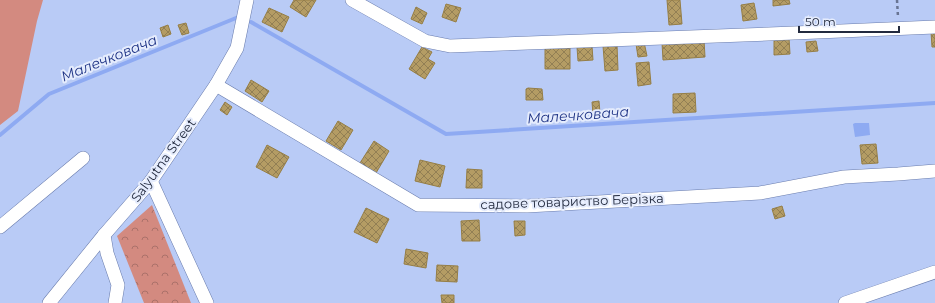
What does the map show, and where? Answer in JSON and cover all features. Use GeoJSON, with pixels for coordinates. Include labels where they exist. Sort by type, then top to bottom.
{"type":"FeatureCollection","features":[{"type":"Feature","properties":{"kind":"street","name":"Salyutna Street"},"geometry":{"type":"LineString","coordinates":[[49,303],[104,235],[151,181],[216,85],[237,48],[247,0]]}},
{"type":"Feature","properties":{"kind":"street"},"geometry":{"type":"LineString","coordinates":[[352,0],[425,41],[450,46],[935,27]]}},
{"type":"Feature","properties":{"kind":"street","name":"садове товариство Берізка"},"geometry":{"type":"LineString","coordinates":[[216,85],[418,205],[527,206],[760,193],[844,177],[935,171]]}},
{"type":"Feature","properties":{"kind":"street"},"geometry":{"type":"LineString","coordinates":[[0,227],[83,158]]}},
{"type":"Feature","properties":{"kind":"street"},"geometry":{"type":"LineString","coordinates":[[151,181],[207,303]]}},
{"type":"Feature","properties":{"kind":"street"},"geometry":{"type":"LineString","coordinates":[[104,235],[107,253],[118,285],[115,303]]}},
{"type":"Feature","properties":{"kind":"street"},"geometry":{"type":"LineString","coordinates":[[845,303],[935,272]]}},
{"type":"Feature","properties":{"kind":"path"},"geometry":{"type":"LineString","coordinates":[[896,0],[899,19]]}},
{"type":"Feature","properties":{"kind":"green space"},"geometry":{"type":"Polygon","coordinates":[[[0,0],[43,0],[37,21],[18,111],[0,125],[0,0]]]}},
{"type":"Feature","properties":{"kind":"green space"},"geometry":{"type":"Polygon","coordinates":[[[152,205],[191,303],[144,303],[117,236],[152,205]]]}},
{"type":"Feature","properties":{"kind":"water"},"geometry":{"type":"Polygon","coordinates":[[[869,123],[870,135],[855,137],[853,124],[869,123]]]}},
{"type":"Feature","properties":{"kind":"building"},"geometry":{"type":"Polygon","coordinates":[[[294,0],[316,0],[306,17],[290,7],[294,0]]]}},
{"type":"Feature","properties":{"kind":"building"},"geometry":{"type":"Polygon","coordinates":[[[667,0],[680,0],[682,24],[669,25],[667,0]]]}},
{"type":"Feature","properties":{"kind":"building"},"geometry":{"type":"Polygon","coordinates":[[[773,0],[789,0],[790,4],[773,6],[773,0]]]}},
{"type":"Feature","properties":{"kind":"building"},"geometry":{"type":"Polygon","coordinates":[[[754,3],[757,19],[743,21],[741,5],[754,3]]]}},
{"type":"Feature","properties":{"kind":"building"},"geometry":{"type":"Polygon","coordinates":[[[446,4],[461,8],[456,22],[442,17],[446,4]]]}},
{"type":"Feature","properties":{"kind":"building"},"geometry":{"type":"Polygon","coordinates":[[[416,7],[427,13],[422,24],[411,19],[416,7]]]}},
{"type":"Feature","properties":{"kind":"building"},"geometry":{"type":"Polygon","coordinates":[[[269,8],[289,17],[282,32],[262,22],[269,8]]]}},
{"type":"Feature","properties":{"kind":"building"},"geometry":{"type":"Polygon","coordinates":[[[186,23],[189,33],[182,35],[178,25],[186,23]]]}},
{"type":"Feature","properties":{"kind":"building"},"geometry":{"type":"Polygon","coordinates":[[[168,25],[171,34],[163,37],[160,28],[168,25]]]}},
{"type":"Feature","properties":{"kind":"building"},"geometry":{"type":"Polygon","coordinates":[[[931,32],[935,32],[935,47],[932,47],[931,32]]]}},
{"type":"Feature","properties":{"kind":"building"},"geometry":{"type":"Polygon","coordinates":[[[789,38],[790,54],[774,55],[774,39],[789,38]]]}},
{"type":"Feature","properties":{"kind":"building"},"geometry":{"type":"Polygon","coordinates":[[[704,40],[705,57],[663,60],[662,43],[704,40]]]}},
{"type":"Feature","properties":{"kind":"building"},"geometry":{"type":"Polygon","coordinates":[[[816,41],[818,51],[807,52],[806,42],[816,41]]]}},
{"type":"Feature","properties":{"kind":"building"},"geometry":{"type":"Polygon","coordinates":[[[644,42],[647,56],[638,57],[636,44],[644,42]]]}},
{"type":"Feature","properties":{"kind":"building"},"geometry":{"type":"Polygon","coordinates":[[[617,45],[618,70],[605,71],[603,46],[617,45]]]}},
{"type":"Feature","properties":{"kind":"building"},"geometry":{"type":"Polygon","coordinates":[[[570,46],[570,69],[545,69],[545,47],[570,46]]]}},
{"type":"Feature","properties":{"kind":"building"},"geometry":{"type":"Polygon","coordinates":[[[592,46],[593,60],[578,61],[577,47],[592,46]]]}},
{"type":"Feature","properties":{"kind":"building"},"geometry":{"type":"Polygon","coordinates":[[[422,47],[432,52],[428,59],[435,63],[425,79],[409,69],[422,47]]]}},
{"type":"Feature","properties":{"kind":"building"},"geometry":{"type":"Polygon","coordinates":[[[649,62],[651,84],[638,86],[636,63],[649,62]]]}},
{"type":"Feature","properties":{"kind":"building"},"geometry":{"type":"Polygon","coordinates":[[[251,80],[269,91],[262,102],[245,91],[251,80]]]}},
{"type":"Feature","properties":{"kind":"building"},"geometry":{"type":"Polygon","coordinates":[[[526,89],[542,89],[543,100],[526,100],[526,89]]]}},
{"type":"Feature","properties":{"kind":"building"},"geometry":{"type":"Polygon","coordinates":[[[695,93],[696,112],[673,113],[673,94],[695,93]]]}},
{"type":"Feature","properties":{"kind":"building"},"geometry":{"type":"Polygon","coordinates":[[[599,101],[600,113],[593,114],[592,102],[599,101]]]}},
{"type":"Feature","properties":{"kind":"building"},"geometry":{"type":"Polygon","coordinates":[[[225,102],[232,107],[227,115],[220,110],[225,102]]]}},
{"type":"Feature","properties":{"kind":"building"},"geometry":{"type":"Polygon","coordinates":[[[338,121],[353,130],[341,150],[326,141],[338,121]]]}},
{"type":"Feature","properties":{"kind":"building"},"geometry":{"type":"Polygon","coordinates":[[[374,141],[389,151],[376,173],[360,163],[374,141]]]}},
{"type":"Feature","properties":{"kind":"building"},"geometry":{"type":"Polygon","coordinates":[[[876,144],[878,163],[862,164],[860,145],[876,144]]]}},
{"type":"Feature","properties":{"kind":"building"},"geometry":{"type":"Polygon","coordinates":[[[267,145],[289,157],[277,178],[256,167],[267,145]]]}},
{"type":"Feature","properties":{"kind":"building"},"geometry":{"type":"Polygon","coordinates":[[[420,160],[445,166],[440,187],[415,181],[420,160]]]}},
{"type":"Feature","properties":{"kind":"building"},"geometry":{"type":"Polygon","coordinates":[[[467,169],[482,170],[482,188],[466,188],[467,169]]]}},
{"type":"Feature","properties":{"kind":"building"},"geometry":{"type":"Polygon","coordinates":[[[782,206],[785,216],[775,219],[772,209],[782,206]]]}},
{"type":"Feature","properties":{"kind":"building"},"geometry":{"type":"Polygon","coordinates":[[[366,208],[389,219],[377,243],[354,232],[366,208]]]}},
{"type":"Feature","properties":{"kind":"building"},"geometry":{"type":"Polygon","coordinates":[[[479,220],[480,241],[462,241],[461,221],[479,220]]]}},
{"type":"Feature","properties":{"kind":"building"},"geometry":{"type":"Polygon","coordinates":[[[514,221],[525,221],[525,235],[515,236],[514,221]]]}},
{"type":"Feature","properties":{"kind":"building"},"geometry":{"type":"Polygon","coordinates":[[[406,249],[428,253],[426,268],[404,264],[406,249]]]}},
{"type":"Feature","properties":{"kind":"building"},"geometry":{"type":"Polygon","coordinates":[[[437,265],[458,266],[457,282],[436,281],[437,265]]]}},
{"type":"Feature","properties":{"kind":"building"},"geometry":{"type":"Polygon","coordinates":[[[441,295],[454,295],[454,303],[442,303],[441,295]]]}},
{"type":"Feature","properties":{"kind":"waterway","name":"Малечковача"},"geometry":{"type":"LineString","coordinates":[[0,135],[49,94],[236,18]]}},
{"type":"Feature","properties":{"kind":"waterway","name":"Малечковача"},"geometry":{"type":"LineString","coordinates":[[251,22],[446,134],[935,103]]}}]}
